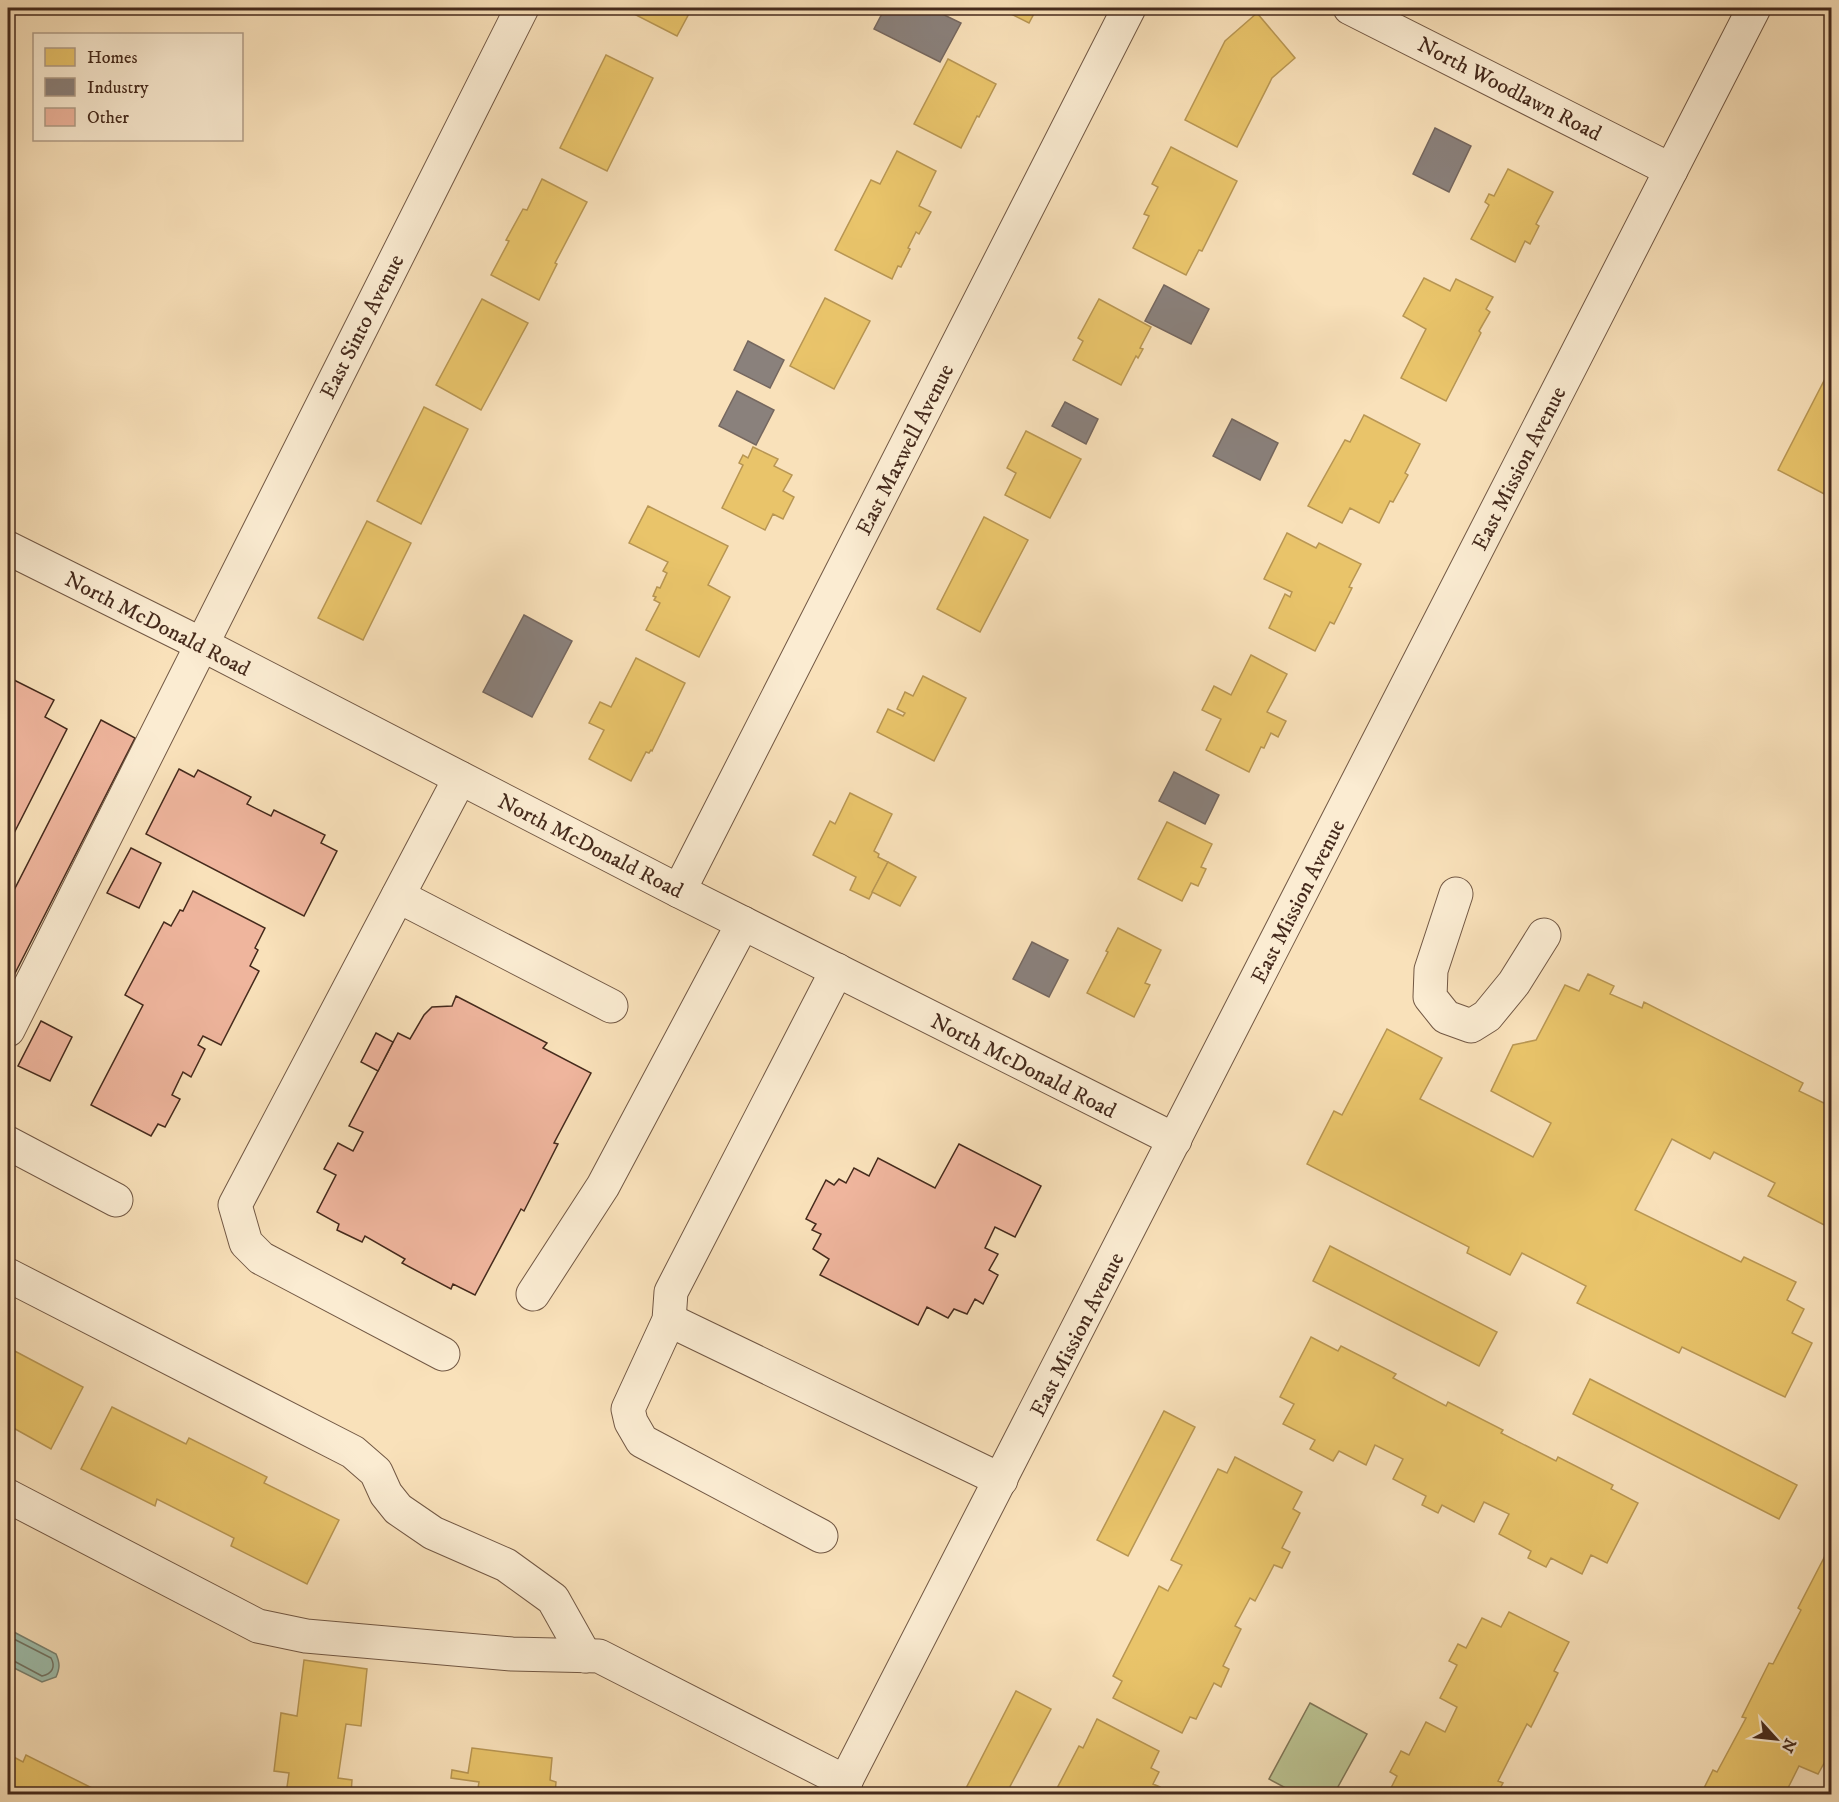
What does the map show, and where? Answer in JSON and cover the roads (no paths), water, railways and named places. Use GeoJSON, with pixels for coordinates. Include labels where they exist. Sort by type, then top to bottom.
{"type":"FeatureCollection","features":[{"type":"Feature","properties":{"kind":"street","name":"East Sinto Avenue"},"geometry":{"type":"LineString","coordinates":[[8,1030],[522,8]]}},
{"type":"Feature","properties":{"kind":"street","name":"East Maxwell Avenue"},"geometry":{"type":"LineString","coordinates":[[679,891],[1130,8]]}},
{"type":"Feature","properties":{"kind":"street","name":"North Woodlawn Road"},"geometry":{"type":"LineString","coordinates":[[1350,8],[1671,170]]}},
{"type":"Feature","properties":{"kind":"street","name":"East Mission Avenue"},"geometry":{"type":"LineString","coordinates":[[843,1788],[1754,8]]}},
{"type":"Feature","properties":{"kind":"street","name":"North McDonald Road"},"geometry":{"type":"LineString","coordinates":[[8,548],[201,644],[679,891],[1175,1140]]}},
{"type":"Feature","properties":{"kind":"street"},"geometry":{"type":"LineString","coordinates":[[443,1354],[261,1258],[246,1243],[235,1205],[460,778]]}},
{"type":"Feature","properties":{"kind":"street"},"geometry":{"type":"LineString","coordinates":[[1456,894],[1431,970],[1430,997],[1446,1017],[1471,1026],[1487,1016],[1514,983],[1544,935]]}},
{"type":"Feature","properties":{"kind":"street"},"geometry":{"type":"LineString","coordinates":[[398,896],[611,1006]]}},
{"type":"Feature","properties":{"kind":"street"},"geometry":{"type":"LineString","coordinates":[[533,1294],[603,1186],[744,923]]}},
{"type":"Feature","properties":{"kind":"street"},"geometry":{"type":"LineString","coordinates":[[821,1536],[642,1441],[631,1422],[628,1409],[669,1320],[671,1292],[837,970]]}},
{"type":"Feature","properties":{"kind":"street"},"geometry":{"type":"LineString","coordinates":[[8,1143],[116,1200]]}},
{"type":"Feature","properties":{"kind":"street"},"geometry":{"type":"LineString","coordinates":[[8,1275],[353,1452],[376,1472],[398,1509],[433,1533],[506,1565],[553,1599],[585,1656]]}},
{"type":"Feature","properties":{"kind":"street"},"geometry":{"type":"LineString","coordinates":[[669,1320],[1001,1480]]}},
{"type":"Feature","properties":{"kind":"street"},"geometry":{"type":"LineString","coordinates":[[8,1496],[258,1626],[306,1636],[512,1653],[599,1656],[843,1788]]}},
{"type":"Feature","properties":{"kind":"water"},"geometry":{"type":"Polygon","coordinates":[[[8,1631],[56,1654],[59,1666],[56,1677],[42,1682],[8,1665],[8,1631]]]}}]}
